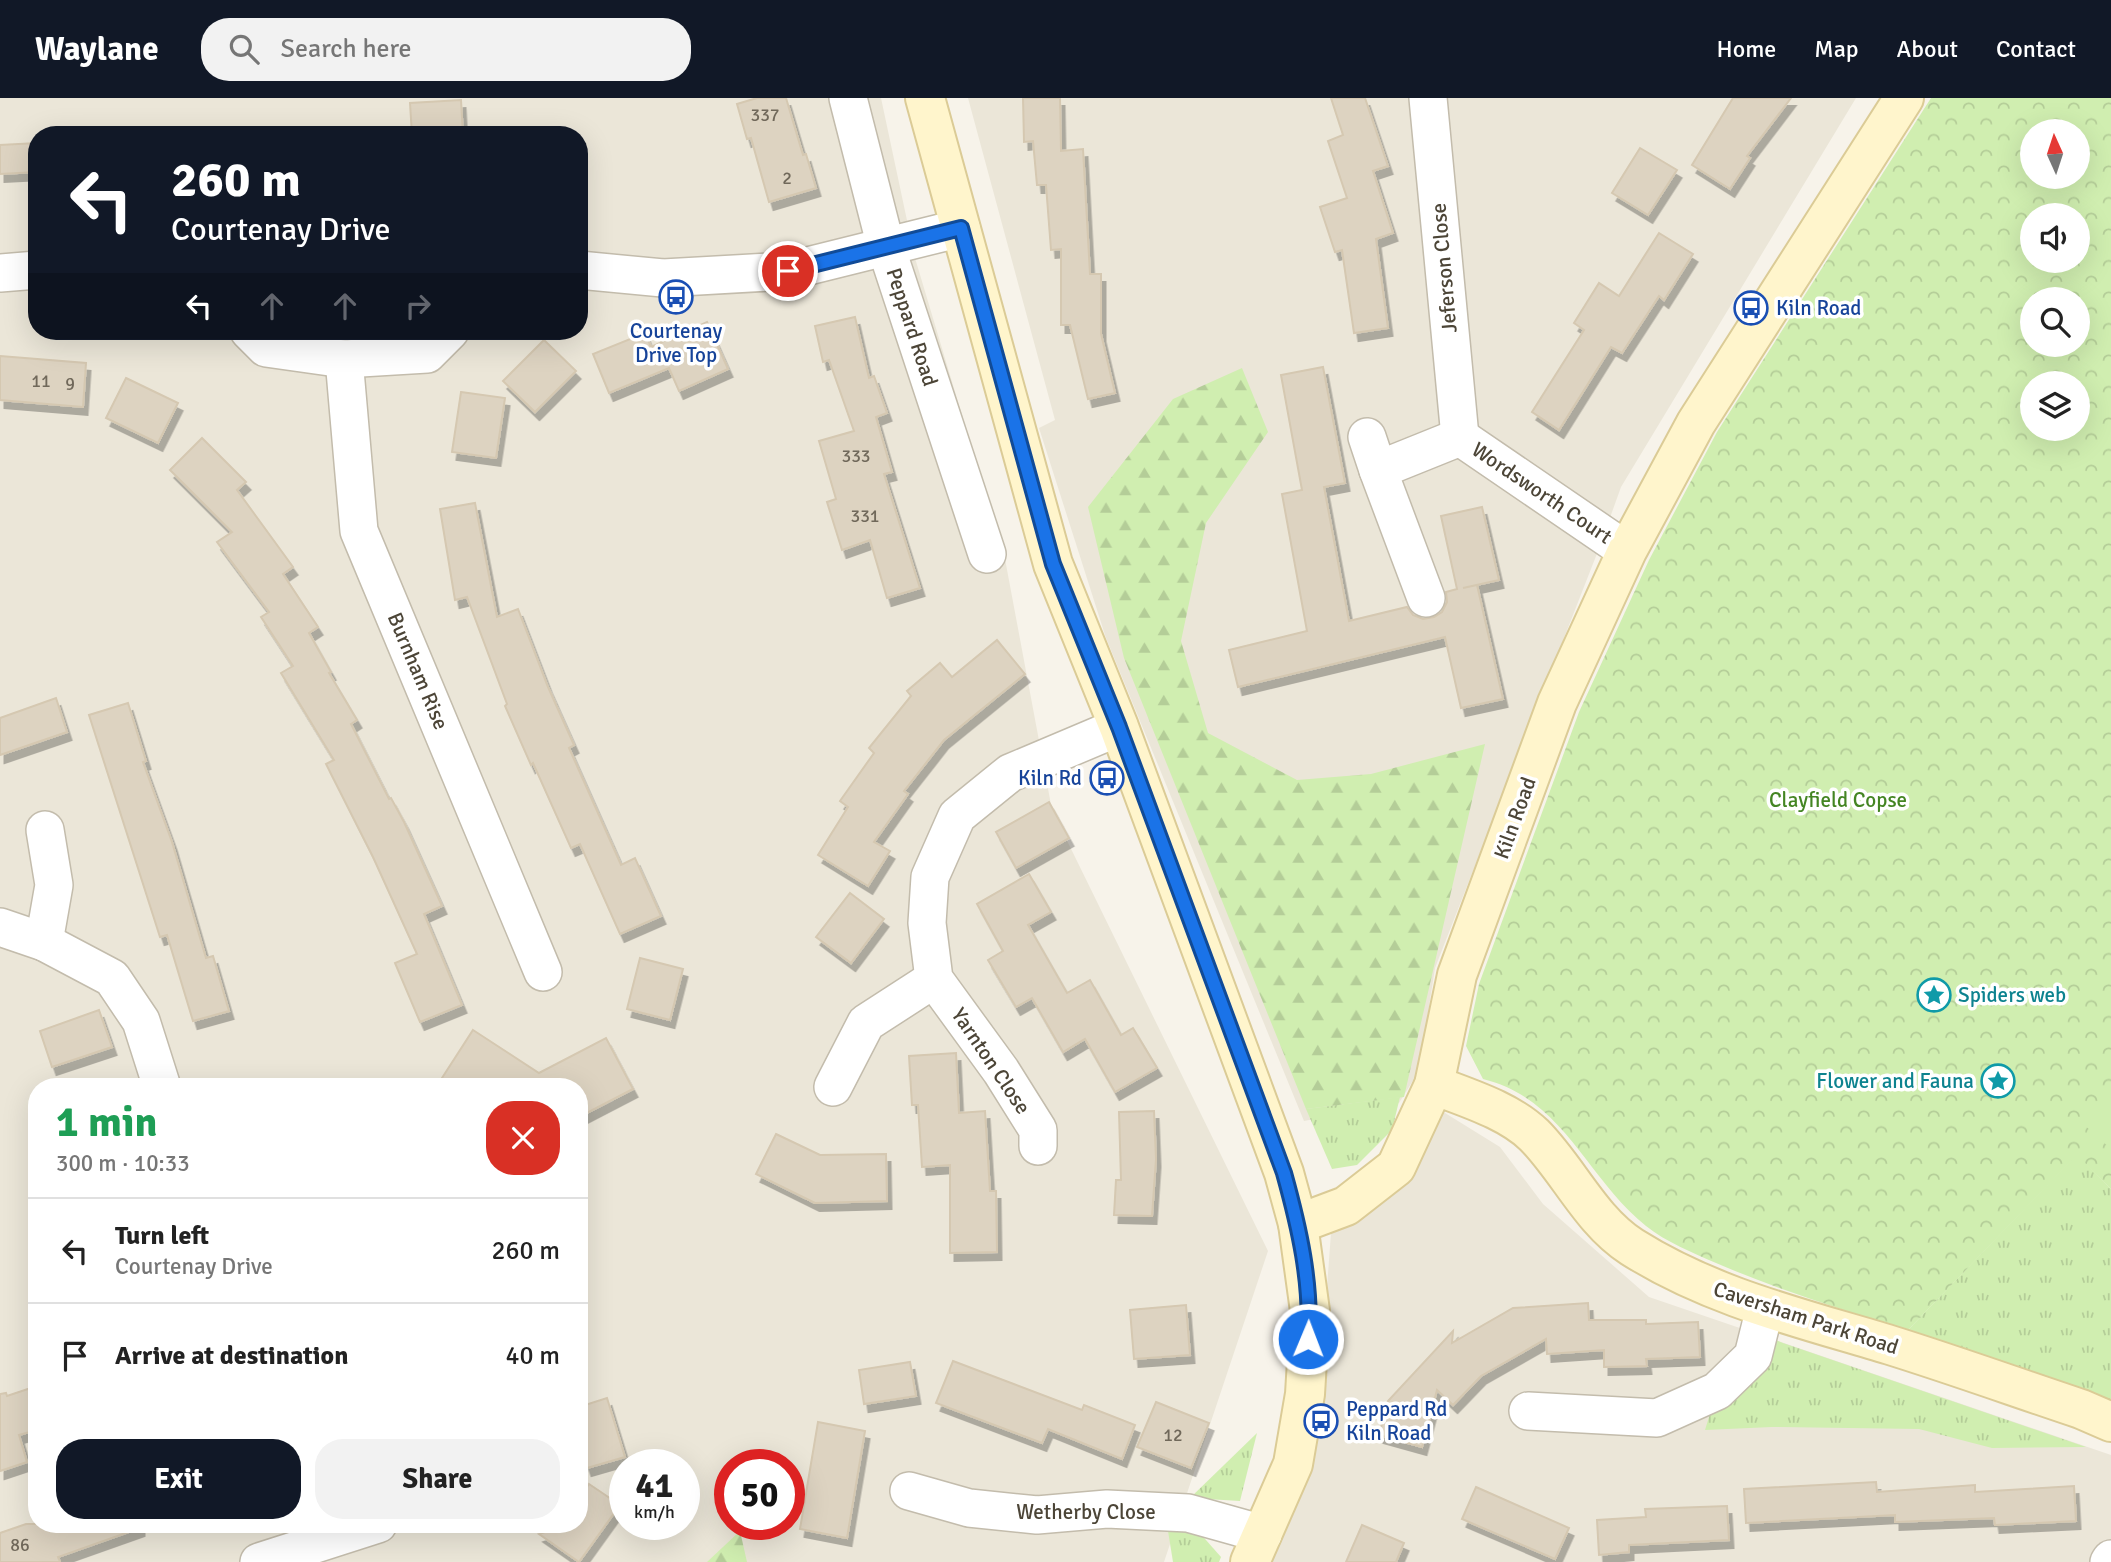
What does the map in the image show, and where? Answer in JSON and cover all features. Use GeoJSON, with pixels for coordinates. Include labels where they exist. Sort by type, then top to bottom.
{"type":"FeatureCollection","features":[{"type":"Feature","properties":{"kind":"street","name":"Peppard Road"},"geometry":{"type":"LineString","coordinates":[[848,98],[886,247],[987,554]]}},
{"type":"Feature","properties":{"kind":"street"},"geometry":{"type":"LineString","coordinates":[[925,98],[1053,564],[1119,727],[1284,1173],[1298,1224],[1310,1311],[1305,1394],[1293,1464],[1257,1548]]}},
{"type":"Feature","properties":{"kind":"street","name":"Jeferson Close"},"geometry":{"type":"LineString","coordinates":[[1428,98],[1460,437]]}},
{"type":"Feature","properties":{"kind":"street","name":"Kiln Road"},"geometry":{"type":"LineString","coordinates":[[1298,1224],[1346,1206],[1396,1167],[1434,1086],[1457,975],[1557,703],[1627,551],[1696,423],[1903,98]]}},
{"type":"Feature","properties":{"kind":"street"},"geometry":{"type":"LineString","coordinates":[[588,271],[663,278],[788,271],[961,228]]}},
{"type":"Feature","properties":{"kind":"street"},"geometry":{"type":"LineString","coordinates":[[0,273],[28,271]]}},
{"type":"Feature","properties":{"kind":"street"},"geometry":{"type":"LineString","coordinates":[[258,340],[266,348],[344,359],[427,354],[441,340]]}},
{"type":"Feature","properties":{"kind":"street","name":"Burnham Rise"},"geometry":{"type":"LineString","coordinates":[[344,359],[359,531],[543,972]]}},
{"type":"Feature","properties":{"kind":"street","name":"Wordsworth Court"},"geometry":{"type":"LineString","coordinates":[[1426,598],[1373,454],[1460,437],[1627,551]]}},
{"type":"Feature","properties":{"kind":"street","name":"Yarnton Close"},"geometry":{"type":"LineString","coordinates":[[1038,1146],[1038,1130],[1001,1071],[934,979],[927,923],[930,877],[957,816],[1010,773],[1119,727]]}},
{"type":"Feature","properties":{"kind":"street"},"geometry":{"type":"LineString","coordinates":[[44,942],[54,885],[45,830]]}},
{"type":"Feature","properties":{"kind":"street"},"geometry":{"type":"LineString","coordinates":[[0,927],[44,942],[112,978],[141,1021],[159,1078]]}},
{"type":"Feature","properties":{"kind":"street"},"geometry":{"type":"LineString","coordinates":[[833,1087],[866,1023],[934,979]]}},
{"type":"Feature","properties":{"kind":"street","name":"Caversham Park Road"},"geometry":{"type":"LineString","coordinates":[[1434,1086],[1475,1100],[1533,1135],[1604,1221],[1629,1245],[1672,1271],[1765,1308],[1903,1349],[2081,1409],[2111,1422]]}},
{"type":"Feature","properties":{"kind":"street"},"geometry":{"type":"LineString","coordinates":[[1528,1412],[1657,1418],[1717,1391],[1753,1356],[1765,1308]]}},
{"type":"Feature","properties":{"kind":"street","name":"Wetherby Close"},"geometry":{"type":"LineString","coordinates":[[909,1491],[969,1508],[1037,1515],[1107,1510],[1188,1513],[1257,1548]]}},
{"type":"Feature","properties":{"kind":"street"},"geometry":{"type":"LineString","coordinates":[[259,1562],[350,1533]]}},
{"type":"Feature","properties":{"kind":"shaded area"},"geometry":{"type":"Polygon","coordinates":[[[0,98],[881,98],[915,258],[1005,559],[1052,810],[1268,1251],[1164,1562],[0,1562],[0,98]]]}},
{"type":"Feature","properties":{"kind":"shaded area"},"geometry":{"type":"Polygon","coordinates":[[[968,98],[1856,98],[1621,487],[1435,968],[1419,1071],[1399,1103],[1304,1121],[1106,638],[1039,428],[1055,420],[968,98]]]}},
{"type":"Feature","properties":{"kind":"shaded area"},"geometry":{"type":"Polygon","coordinates":[[[1437,1108],[1500,1147],[1543,1204],[1649,1297],[2111,1455],[2111,1562],[1261,1562],[1324,1328],[1333,1206],[1437,1108]]]}},
{"type":"Feature","properties":{"kind":"green space","name":"Clayfield Copse"},"geometry":{"type":"Polygon","coordinates":[[[1931,98],[2111,98],[2111,1189],[2077,1155],[1907,1331],[1739,1273],[1680,1247],[1654,1232],[1625,1207],[1555,1122],[1511,1089],[1483,1079],[1466,1046],[1479,984],[1579,712],[1649,560],[1717,432],[1931,98]]]}},
{"type":"Feature","properties":{"kind":"green space"},"geometry":{"type":"Polygon","coordinates":[[[1242,368],[1268,432],[1206,523],[1181,641],[1208,733],[1297,780],[1371,774],[1485,744],[1404,1097],[1306,1109],[1124,658],[1088,507],[1173,399],[1242,368]]]}},
{"type":"Feature","properties":{"kind":"green space"},"geometry":{"type":"Polygon","coordinates":[[[2111,1088],[2111,1149],[2081,1122],[2111,1088]]]}},
{"type":"Feature","properties":{"kind":"green space"},"geometry":{"type":"Polygon","coordinates":[[[1400,1097],[1392,1130],[1357,1165],[1332,1169],[1306,1109],[1400,1097]]]}},
{"type":"Feature","properties":{"kind":"green space"},"geometry":{"type":"Polygon","coordinates":[[[2077,1154],[2111,1189],[2111,1401],[1907,1331],[2077,1154]]]}},
{"type":"Feature","properties":{"kind":"green space"},"geometry":{"type":"Polygon","coordinates":[[[1759,1333],[2086,1447],[1992,1448],[1919,1429],[1772,1427],[1705,1430],[1717,1391],[1759,1333]]]}},
{"type":"Feature","properties":{"kind":"green space"},"geometry":{"type":"Polygon","coordinates":[[[1257,1433],[1240,1501],[1190,1498],[1257,1433]]]}},
{"type":"Feature","properties":{"kind":"green space"},"geometry":{"type":"Polygon","coordinates":[[[1168,1531],[1198,1531],[1221,1557],[1219,1562],[1173,1562],[1168,1531]]]}},
{"type":"Feature","properties":{"kind":"green space"},"geometry":{"type":"Polygon","coordinates":[[[730,1540],[742,1540],[747,1562],[707,1562],[730,1540]]]}},
{"type":"Feature","properties":{"kind":"building"},"geometry":{"type":"Polygon","coordinates":[[[757,98],[786,98],[816,188],[769,202],[751,138],[747,139],[737,104],[757,98]]]}},
{"type":"Feature","properties":{"kind":"building"},"geometry":{"type":"Polygon","coordinates":[[[1023,98],[1060,98],[1061,151],[1083,149],[1090,274],[1101,274],[1101,334],[1115,393],[1088,399],[1070,325],[1061,325],[1061,249],[1051,250],[1046,185],[1037,185],[1033,141],[1024,142],[1023,98]]]}},
{"type":"Feature","properties":{"kind":"building"},"geometry":{"type":"Polygon","coordinates":[[[1331,98],[1365,98],[1388,166],[1373,171],[1393,233],[1376,239],[1388,328],[1354,333],[1342,250],[1335,252],[1320,207],[1347,198],[1328,141],[1343,135],[1331,98]]]}},
{"type":"Feature","properties":{"kind":"building"},"geometry":{"type":"Polygon","coordinates":[[[1733,98],[1791,98],[1747,156],[1750,158],[1730,189],[1692,165],[1733,98]]]}},
{"type":"Feature","properties":{"kind":"building"},"geometry":{"type":"Polygon","coordinates":[[[461,100],[462,126],[411,126],[410,103],[461,100]]]}},
{"type":"Feature","properties":{"kind":"building"},"geometry":{"type":"Polygon","coordinates":[[[28,143],[28,172],[0,174],[0,145],[28,143]]]}},
{"type":"Feature","properties":{"kind":"building"},"geometry":{"type":"Polygon","coordinates":[[[1640,148],[1677,170],[1648,215],[1612,193],[1640,148]]]}},
{"type":"Feature","properties":{"kind":"building"},"geometry":{"type":"Polygon","coordinates":[[[1659,233],[1693,254],[1664,300],[1659,296],[1622,353],[1611,347],[1559,430],[1532,412],[1584,330],[1574,323],[1599,283],[1619,296],[1659,233]]]}},
{"type":"Feature","properties":{"kind":"building"},"geometry":{"type":"Polygon","coordinates":[[[855,317],[869,378],[874,376],[887,413],[876,417],[892,472],[884,474],[920,588],[887,598],[870,540],[842,550],[827,502],[836,499],[819,441],[854,431],[829,360],[823,362],[815,326],[855,317]]]}},
{"type":"Feature","properties":{"kind":"building"},"geometry":{"type":"Polygon","coordinates":[[[707,322],[728,369],[679,391],[669,368],[609,393],[593,354],[645,333],[651,347],[707,322]]]}},
{"type":"Feature","properties":{"kind":"building"},"geometry":{"type":"Polygon","coordinates":[[[544,340],[576,371],[535,412],[503,381],[544,340]]]}},
{"type":"Feature","properties":{"kind":"building"},"geometry":{"type":"Polygon","coordinates":[[[0,356],[86,363],[83,407],[0,400],[0,356]]]}},
{"type":"Feature","properties":{"kind":"building"},"geometry":{"type":"Polygon","coordinates":[[[1323,367],[1345,483],[1324,487],[1349,621],[1407,607],[1413,615],[1423,619],[1442,612],[1447,602],[1446,592],[1457,589],[1441,516],[1482,507],[1499,580],[1463,588],[1477,585],[1503,699],[1461,708],[1445,637],[1238,687],[1229,650],[1307,631],[1282,494],[1302,490],[1281,375],[1323,367]]]}},
{"type":"Feature","properties":{"kind":"building"},"geometry":{"type":"Polygon","coordinates":[[[126,378],[178,403],[158,443],[106,418],[126,378]]]}},
{"type":"Feature","properties":{"kind":"building"},"geometry":{"type":"Polygon","coordinates":[[[461,392],[505,398],[496,458],[452,452],[461,392]]]}},
{"type":"Feature","properties":{"kind":"building"},"geometry":{"type":"Polygon","coordinates":[[[202,438],[246,482],[237,490],[293,567],[283,574],[318,627],[309,633],[357,720],[351,724],[389,799],[391,798],[404,822],[442,906],[424,914],[462,1005],[420,1022],[395,963],[417,954],[373,857],[326,764],[334,760],[281,673],[293,666],[261,617],[269,612],[217,542],[232,532],[170,470],[202,438]]]}},
{"type":"Feature","properties":{"kind":"building"},"geometry":{"type":"Polygon","coordinates":[[[475,503],[497,617],[518,609],[574,745],[569,748],[621,865],[635,858],[661,916],[620,934],[580,844],[571,848],[533,763],[531,765],[505,706],[507,704],[467,597],[455,600],[440,509],[475,503]]]}},
{"type":"Feature","properties":{"kind":"building"},"geometry":{"type":"Polygon","coordinates":[[[997,640],[1025,674],[944,740],[904,791],[908,794],[874,842],[890,851],[868,886],[818,855],[848,807],[840,801],[874,753],[869,748],[911,696],[907,691],[940,663],[952,677],[997,640]]]}},
{"type":"Feature","properties":{"kind":"building"},"geometry":{"type":"Polygon","coordinates":[[[56,698],[67,732],[0,755],[0,718],[56,698]]]}},
{"type":"Feature","properties":{"kind":"building"},"geometry":{"type":"Polygon","coordinates":[[[128,703],[146,761],[143,762],[172,842],[206,958],[213,956],[229,1011],[193,1021],[167,935],[160,937],[89,715],[128,703]]]}},
{"type":"Feature","properties":{"kind":"building"},"geometry":{"type":"Polygon","coordinates":[[[1049,802],[1069,838],[1016,868],[996,832],[1049,802]]]}},
{"type":"Feature","properties":{"kind":"building"},"geometry":{"type":"Polygon","coordinates":[[[1029,874],[1051,912],[1028,925],[1067,993],[1090,980],[1121,1035],[1133,1028],[1157,1068],[1115,1092],[1085,1039],[1063,1052],[1032,998],[1016,1007],[988,960],[1003,951],[977,904],[1029,874]]]}},
{"type":"Feature","properties":{"kind":"building"},"geometry":{"type":"Polygon","coordinates":[[[850,893],[884,919],[851,963],[816,937],[850,893]]]}},
{"type":"Feature","properties":{"kind":"building"},"geometry":{"type":"Polygon","coordinates":[[[640,958],[683,969],[670,1020],[627,1009],[640,958]]]}},
{"type":"Feature","properties":{"kind":"building"},"geometry":{"type":"Polygon","coordinates":[[[99,1010],[112,1047],[52,1067],[40,1031],[99,1010]]]}},
{"type":"Feature","properties":{"kind":"building"},"geometry":{"type":"Polygon","coordinates":[[[473,1030],[539,1073],[606,1038],[633,1089],[588,1112],[588,1078],[442,1078],[473,1030]]]}},
{"type":"Feature","properties":{"kind":"building"},"geometry":{"type":"Polygon","coordinates":[[[956,1053],[959,1113],[985,1111],[990,1191],[996,1191],[997,1252],[950,1253],[950,1165],[922,1167],[918,1105],[912,1105],[909,1056],[956,1053]]]}},
{"type":"Feature","properties":{"kind":"building"},"geometry":{"type":"Polygon","coordinates":[[[1154,1111],[1156,1159],[1152,1216],[1114,1215],[1116,1180],[1121,1180],[1119,1112],[1154,1111]]]}},
{"type":"Feature","properties":{"kind":"building"},"geometry":{"type":"Polygon","coordinates":[[[776,1134],[820,1155],[886,1154],[887,1201],[815,1203],[756,1174],[776,1134]]]}},
{"type":"Feature","properties":{"kind":"building"},"geometry":{"type":"Polygon","coordinates":[[[1588,1303],[1589,1320],[1646,1320],[1646,1324],[1698,1322],[1700,1357],[1646,1359],[1647,1366],[1604,1367],[1604,1350],[1547,1354],[1546,1339],[1481,1376],[1453,1405],[1437,1390],[1422,1447],[1379,1435],[1388,1401],[1453,1331],[1452,1343],[1513,1308],[1588,1303]]]}},
{"type":"Feature","properties":{"kind":"building"},"geometry":{"type":"Polygon","coordinates":[[[1186,1305],[1190,1355],[1134,1359],[1130,1310],[1186,1305]]]}},
{"type":"Feature","properties":{"kind":"building"},"geometry":{"type":"Polygon","coordinates":[[[953,1361],[1082,1410],[1084,1405],[1135,1425],[1122,1459],[1048,1429],[1042,1443],[936,1403],[953,1361]]]}},
{"type":"Feature","properties":{"kind":"building"},"geometry":{"type":"Polygon","coordinates":[[[910,1362],[916,1396],[864,1404],[859,1370],[910,1362]]]}},
{"type":"Feature","properties":{"kind":"building"},"geometry":{"type":"Polygon","coordinates":[[[28,1389],[28,1432],[19,1435],[27,1462],[0,1471],[0,1394],[6,1393],[7,1396],[28,1389]]]}},
{"type":"Feature","properties":{"kind":"building"},"geometry":{"type":"Polygon","coordinates":[[[607,1398],[623,1449],[609,1449],[609,1462],[588,1468],[588,1404],[607,1398]]]}},
{"type":"Feature","properties":{"kind":"building"},"geometry":{"type":"Polygon","coordinates":[[[1156,1402],[1209,1423],[1191,1468],[1137,1447],[1156,1402]]]}},
{"type":"Feature","properties":{"kind":"building"},"geometry":{"type":"Polygon","coordinates":[[[818,1422],[865,1431],[847,1538],[805,1530],[805,1499],[818,1422]]]}},
{"type":"Feature","properties":{"kind":"building"},"geometry":{"type":"Polygon","coordinates":[[[1876,1482],[1877,1492],[1975,1485],[1975,1492],[2074,1486],[2076,1521],[1995,1525],[1994,1518],[1895,1522],[1895,1515],[1746,1523],[1744,1489],[1876,1482]]]}},
{"type":"Feature","properties":{"kind":"building"},"geometry":{"type":"Polygon","coordinates":[[[589,1484],[609,1498],[609,1520],[579,1562],[539,1534],[542,1533],[588,1533],[589,1484]]]}},
{"type":"Feature","properties":{"kind":"building"},"geometry":{"type":"Polygon","coordinates":[[[1476,1487],[1569,1528],[1555,1559],[1462,1519],[1476,1487]]]}},
{"type":"Feature","properties":{"kind":"building"},"geometry":{"type":"Polygon","coordinates":[[[1727,1506],[1729,1540],[1629,1545],[1629,1552],[1599,1555],[1597,1520],[1646,1517],[1645,1509],[1727,1506]]]}},
{"type":"Feature","properties":{"kind":"building"},"geometry":{"type":"Polygon","coordinates":[[[28,1524],[28,1533],[126,1533],[58,1557],[60,1562],[0,1562],[0,1533],[28,1524]]]}},
{"type":"Feature","properties":{"kind":"building"},"geometry":{"type":"Polygon","coordinates":[[[1362,1525],[1404,1543],[1396,1562],[1346,1562],[1362,1525]]]}},
{"type":"Feature","properties":{"kind":"place","name":"Courtenay Drive Top"},"geometry":{"type":"Point","coordinates":[676,297]}},
{"type":"Feature","properties":{"kind":"place","name":"Kiln Road"},"geometry":{"type":"Point","coordinates":[1751,308]}},
{"type":"Feature","properties":{"kind":"place","name":"Kiln Rd"},"geometry":{"type":"Point","coordinates":[1107,778]}},
{"type":"Feature","properties":{"kind":"place","name":"Spiders web"},"geometry":{"type":"Point","coordinates":[1934,995]}},
{"type":"Feature","properties":{"kind":"place","name":"Flower and Fauna"},"geometry":{"type":"Point","coordinates":[1998,1081]}},
{"type":"Feature","properties":{"kind":"place","name":"Peppard Rd Kiln Road"},"geometry":{"type":"Point","coordinates":[1321,1421]}},
{"type":"Feature","properties":{"kind":"route"},"geometry":{"type":"LineString","coordinates":[[788,271],[961,228],[1053,564],[1119,727],[1284,1173],[1298,1224],[1310,1311],[1308,1339]]}}]}
